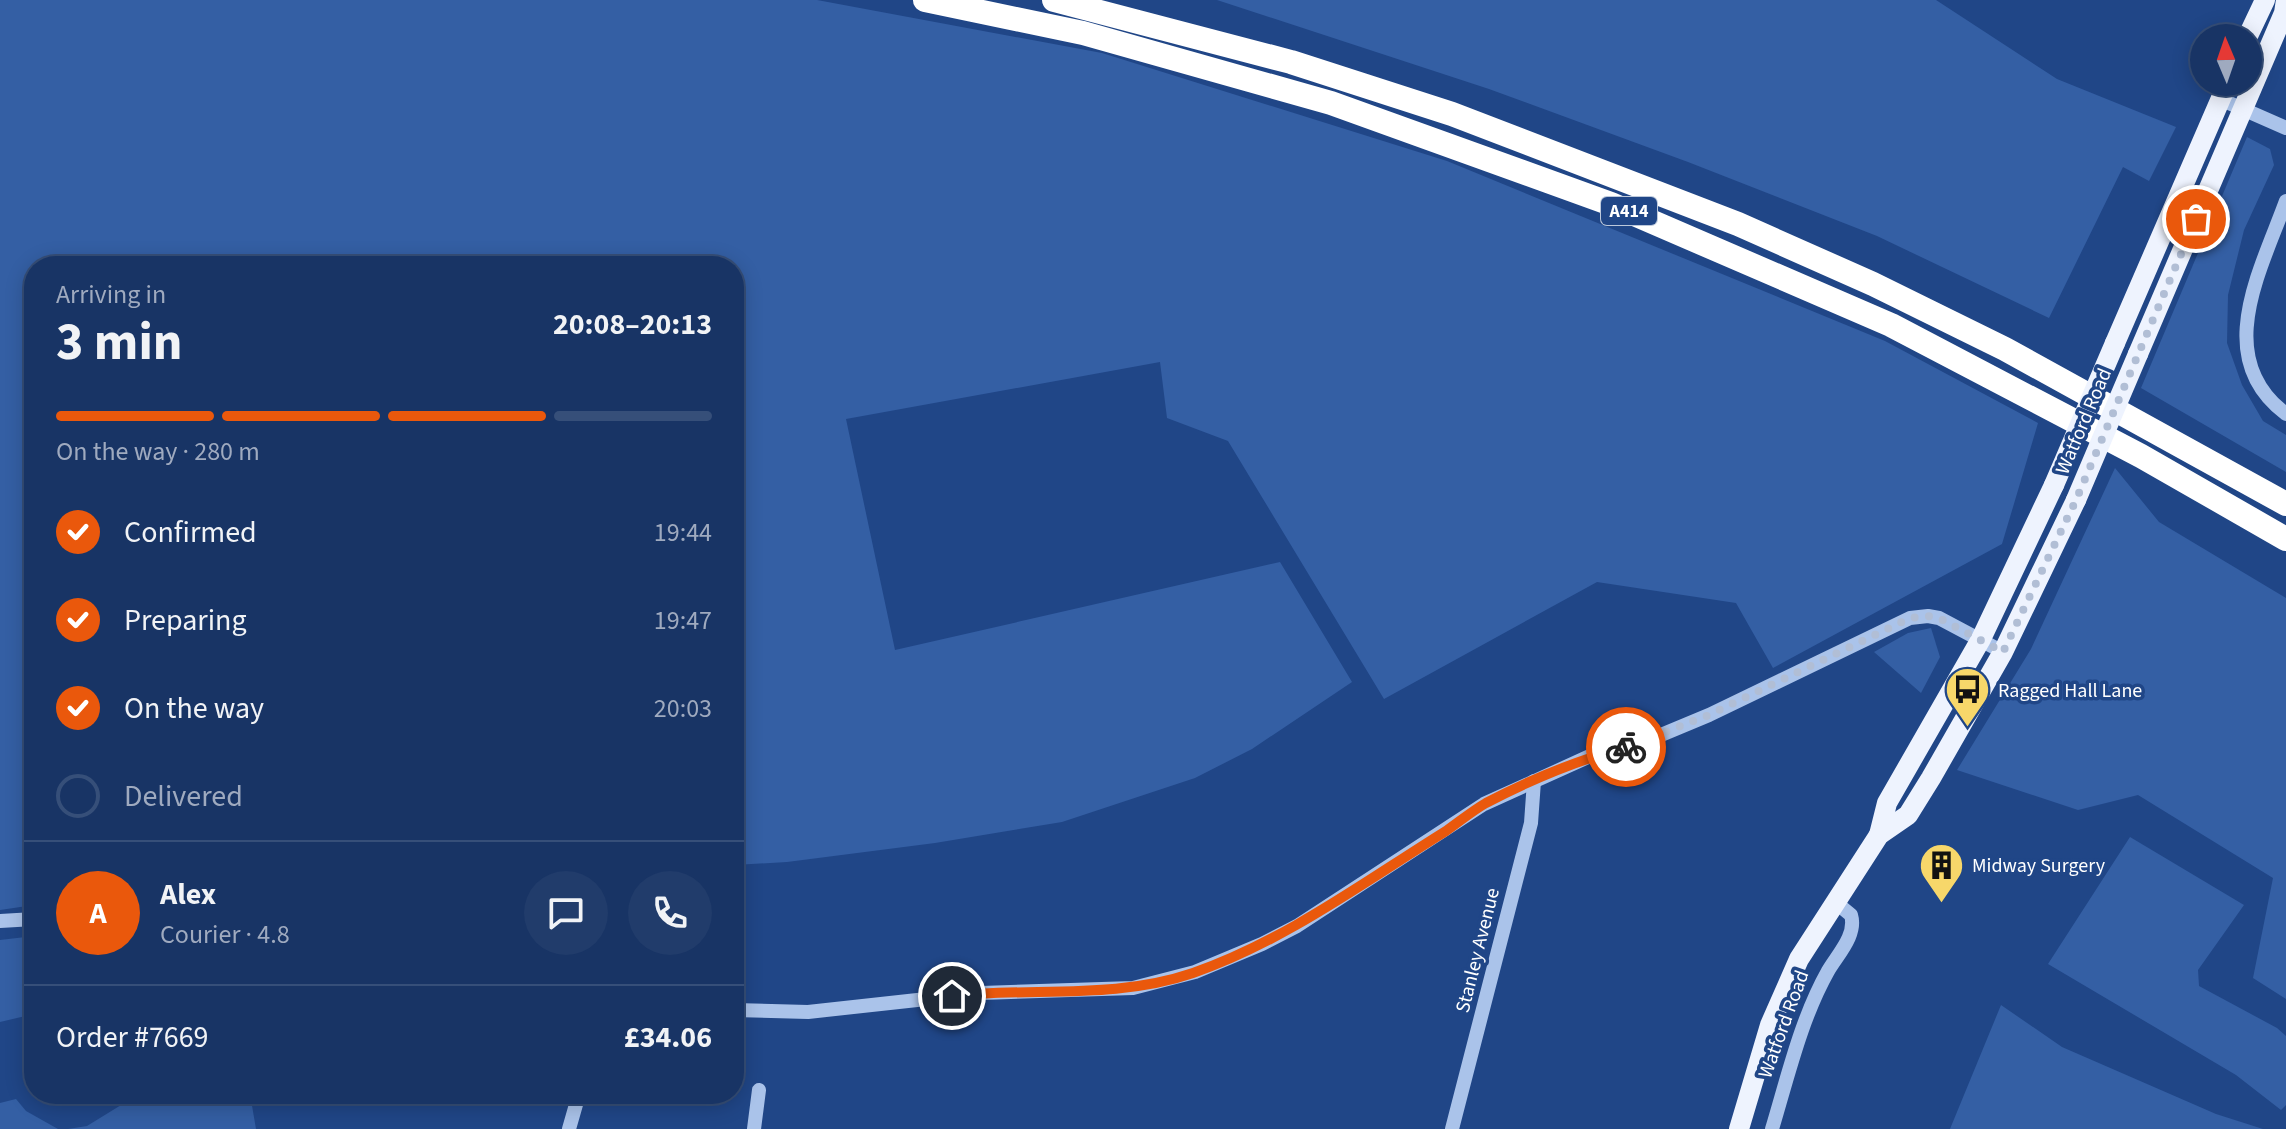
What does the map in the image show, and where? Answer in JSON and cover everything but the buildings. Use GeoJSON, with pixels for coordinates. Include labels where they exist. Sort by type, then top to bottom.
{"type":"FeatureCollection","features":[{"type":"Feature","properties":{"kind":"highway","name":"A414"},"geometry":{"type":"LineString","coordinates":[[925,0],[1083,33],[1331,103],[1611,204],[1891,325],[2141,456],[2286,539]]}},
{"type":"Feature","properties":{"kind":"highway","name":"A414"},"geometry":{"type":"LineString","coordinates":[[1054,0],[1291,62],[1423,104],[1738,224],[1873,284],[2005,349],[2286,504]]}},
{"type":"Feature","properties":{"kind":"main road"},"geometry":{"type":"LineString","coordinates":[[2254,24],[2265,0]]}},
{"type":"Feature","properties":{"kind":"main road","name":"Watford Road"},"geometry":{"type":"LineString","coordinates":[[1879,835],[1908,815],[2003,652],[2076,500],[2284,13],[2286,0]]}},
{"type":"Feature","properties":{"kind":"main road","name":"Watford Road"},"geometry":{"type":"LineString","coordinates":[[1739,1129],[1770,1025],[1799,959],[1879,835],[1887,803],[1981,639],[2054,485],[2222,96]]}},
{"type":"Feature","properties":{"kind":"street"},"geometry":{"type":"LineString","coordinates":[[2229,96],[2242,110],[2286,128]]}},
{"type":"Feature","properties":{"kind":"street"},"geometry":{"type":"LineString","coordinates":[[2286,201],[2247,312],[2245,338],[2248,359],[2258,383],[2275,406],[2286,414]]}},
{"type":"Feature","properties":{"kind":"street"},"geometry":{"type":"LineString","coordinates":[[744,1010],[808,1012],[981,993],[1097,991],[1161,983],[1262,944],[1297,926],[1484,804],[1590,756],[1649,740],[1709,715],[1910,618],[1939,618],[2003,652]]}},
{"type":"Feature","properties":{"kind":"street","name":"Stanley Avenue"},"geometry":{"type":"LineString","coordinates":[[1452,1129],[1531,823],[1534,781]]}},
{"type":"Feature","properties":{"kind":"street","name":"Watford Road"},"geometry":{"type":"LineString","coordinates":[[1772,1129],[1797,1047],[1823,981],[1852,928],[1851,915],[1834,901]]}},
{"type":"Feature","properties":{"kind":"street"},"geometry":{"type":"LineString","coordinates":[[0,921],[24,920]]}},
{"type":"Feature","properties":{"kind":"street"},"geometry":{"type":"LineString","coordinates":[[754,1129],[759,1090]]}},
{"type":"Feature","properties":{"kind":"street"},"geometry":{"type":"LineString","coordinates":[[569,1129],[576,1104]]}},
{"type":"Feature","properties":{"kind":"shaded area"},"geometry":{"type":"Polygon","coordinates":[[[0,0],[817,0],[1102,53],[1447,161],[1885,341],[2038,423],[2002,544],[1773,668],[1736,603],[1597,582],[1384,699],[1228,441],[1167,418],[1160,362],[846,419],[895,650],[1280,562],[1352,682],[1252,749],[1195,778],[1062,822],[935,843],[744,864],[744,256],[24,256],[24,906],[0,910],[0,0]]]}},
{"type":"Feature","properties":{"kind":"shaded area"},"geometry":{"type":"Polygon","coordinates":[[[1217,0],[1936,0],[2057,79],[2176,127],[2149,181],[2123,167],[2049,318],[1877,236],[1688,162],[1489,89],[1217,0]]]}},
{"type":"Feature","properties":{"kind":"shaded area"},"geometry":{"type":"Polygon","coordinates":[[[2247,137],[2270,149],[2274,165],[2244,230],[2228,295],[2227,343],[2242,385],[2263,421],[2286,435],[2286,472],[2141,388],[2247,137]]]}},
{"type":"Feature","properties":{"kind":"shaded area"},"geometry":{"type":"Polygon","coordinates":[[[2115,468],[2159,522],[2286,598],[2286,999],[2253,978],[2273,878],[2138,795],[2078,810],[1957,770],[2031,649],[2115,468]]]}},
{"type":"Feature","properties":{"kind":"shaded area"},"geometry":{"type":"Polygon","coordinates":[[[1931,628],[1940,657],[1921,693],[1874,652],[1908,633],[1931,628]]]}},
{"type":"Feature","properties":{"kind":"shaded area"},"geometry":{"type":"Polygon","coordinates":[[[2130,837],[2244,905],[2198,970],[2199,986],[2277,1028],[2286,1036],[2286,1105],[2281,1110],[2236,1075],[2048,964],[2130,837]]]}},
{"type":"Feature","properties":{"kind":"shaded area"},"geometry":{"type":"Polygon","coordinates":[[[24,937],[24,1016],[0,1022],[0,940],[24,937]]]}},
{"type":"Feature","properties":{"kind":"shaded area"},"geometry":{"type":"Polygon","coordinates":[[[2001,1005],[2062,1047],[2216,1114],[2263,1129],[1950,1129],[2001,1005]]]}},
{"type":"Feature","properties":{"kind":"shaded area"},"geometry":{"type":"Polygon","coordinates":[[[16,1099],[26,1111],[58,1129],[0,1129],[0,1103],[16,1099]]]}},
{"type":"Feature","properties":{"kind":"shaded area"},"geometry":{"type":"Polygon","coordinates":[[[123,1104],[252,1104],[256,1129],[68,1129],[87,1126],[123,1104]]]}},
{"type":"Feature","properties":{"kind":"way so far"},"geometry":{"type":"LineString","coordinates":[[1626,747],[1709,715],[1910,618],[1939,618],[2003,652],[2076,500],[2196,219]]}},
{"type":"Feature","properties":{"kind":"place","name":"Ragged Hall Lane"},"geometry":{"type":"Point","coordinates":[1967,729]}},
{"type":"Feature","properties":{"kind":"place","name":"Midway Surgery"},"geometry":{"type":"Point","coordinates":[1941,904]}},
{"type":"Feature","properties":{"kind":"route"},"geometry":{"type":"LineString","coordinates":[[952,996],[1133,988],[1195,972],[1297,926],[1484,804],[1590,756],[1626,747]]}}]}
